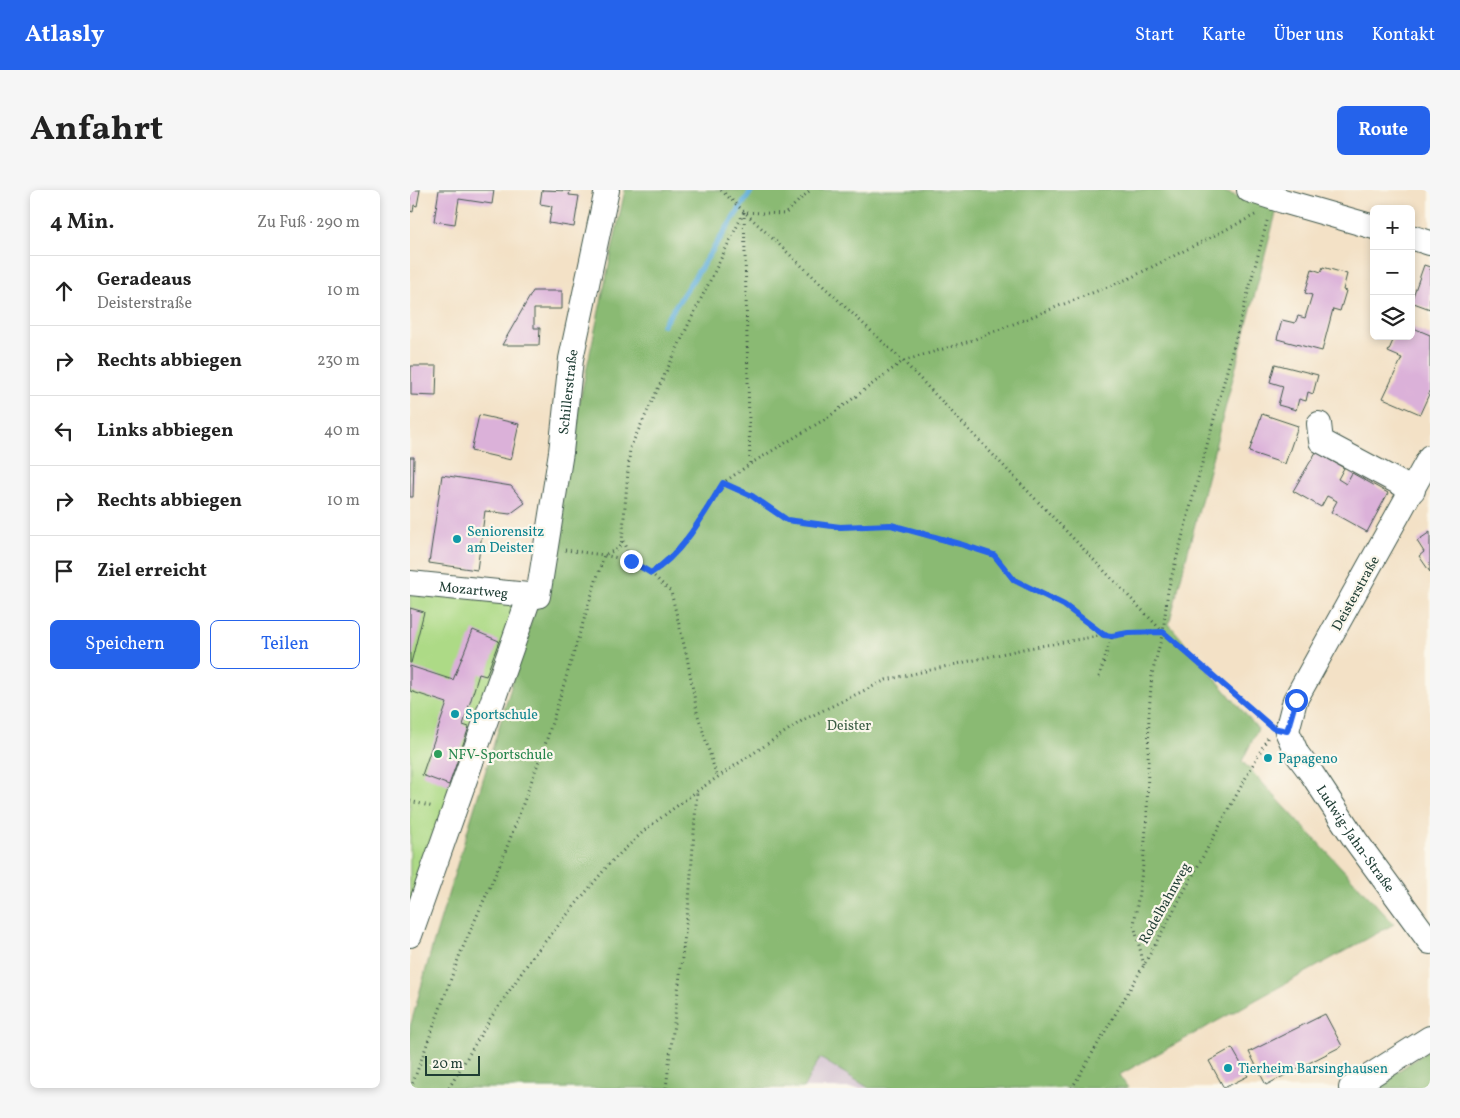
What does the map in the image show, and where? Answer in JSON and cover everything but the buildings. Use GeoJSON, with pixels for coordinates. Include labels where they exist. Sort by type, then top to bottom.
{"type":"FeatureCollection","features":[{"type":"Feature","properties":{"kind":"street","name":"Schillerstraße"},"geometry":{"type":"LineString","coordinates":[[410,935],[534,596],[561,452],[571,359],[607,190]]}},
{"type":"Feature","properties":{"kind":"street"},"geometry":{"type":"LineString","coordinates":[[1250,190],[1272,202],[1370,226]]}},
{"type":"Feature","properties":{"kind":"street"},"geometry":{"type":"LineString","coordinates":[[1415,238],[1430,243]]}},
{"type":"Feature","properties":{"kind":"street"},"geometry":{"type":"LineString","coordinates":[[1319,424],[1321,442],[1420,486]]}},
{"type":"Feature","properties":{"kind":"street","name":"Deisterstraße"},"geometry":{"type":"LineString","coordinates":[[1280,730],[1420,486],[1430,457]]}},
{"type":"Feature","properties":{"kind":"street","name":"Mozartweg"},"geometry":{"type":"LineString","coordinates":[[410,583],[534,596]]}},
{"type":"Feature","properties":{"kind":"street","name":"Ludwig-Jahn-Straße"},"geometry":{"type":"LineString","coordinates":[[1280,730],[1312,774],[1356,841],[1430,942]]}},
{"type":"Feature","properties":{"kind":"street"},"geometry":{"type":"LineString","coordinates":[[1351,1088],[1430,1038]]}},
{"type":"Feature","properties":{"kind":"path"},"geometry":{"type":"LineString","coordinates":[[721,190],[903,361],[1163,632],[1280,730]]}},
{"type":"Feature","properties":{"kind":"path"},"geometry":{"type":"LineString","coordinates":[[743,211],[785,214],[810,190]]}},
{"type":"Feature","properties":{"kind":"path"},"geometry":{"type":"LineString","coordinates":[[651,573],[660,567],[686,541],[723,483],[750,464],[827,418],[903,361],[970,342],[1130,278],[1272,202]]}},
{"type":"Feature","properties":{"kind":"path"},"geometry":{"type":"LineString","coordinates":[[1144,964],[1134,925],[1143,864],[1147,814],[1149,712],[1152,674],[1163,632],[1168,590],[1272,202]]}},
{"type":"Feature","properties":{"kind":"path"},"geometry":{"type":"LineString","coordinates":[[743,211],[750,464]]}},
{"type":"Feature","properties":{"kind":"path"},"geometry":{"type":"LineString","coordinates":[[411,1088],[460,954],[504,855],[546,742],[604,555],[618,549],[622,541],[630,448],[743,211]]}},
{"type":"Feature","properties":{"kind":"path"},"geometry":{"type":"LineString","coordinates":[[723,483],[752,496],[787,520],[840,527],[891,525],[994,555],[1014,580],[1064,605],[1104,635]]}},
{"type":"Feature","properties":{"kind":"path"},"geometry":{"type":"LineString","coordinates":[[622,541],[631,561]]}},
{"type":"Feature","properties":{"kind":"path"},"geometry":{"type":"LineString","coordinates":[[576,552],[604,555],[631,561],[651,573],[671,592],[687,657],[697,712],[717,777]]}},
{"type":"Feature","properties":{"kind":"path"},"geometry":{"type":"LineString","coordinates":[[449,1088],[490,1019],[538,949],[610,863],[646,829],[697,791],[803,720],[886,680],[1023,650],[1104,635],[1163,632]]}},
{"type":"Feature","properties":{"kind":"path"},"geometry":{"type":"LineString","coordinates":[[1099,677],[1112,636]]}},
{"type":"Feature","properties":{"kind":"path","name":"Rodelbahnweg"},"geometry":{"type":"LineString","coordinates":[[1072,1088],[1280,730]]}},
{"type":"Feature","properties":{"kind":"path"},"geometry":{"type":"LineString","coordinates":[[666,1088],[689,901],[697,791]]}},
{"type":"Feature","properties":{"kind":"shaded area"},"geometry":{"type":"Polygon","coordinates":[[[820,1058],[869,1088],[803,1088],[820,1058]]]}},
{"type":"Feature","properties":{"kind":"green space","name":"Deister"},"geometry":{"type":"Polygon","coordinates":[[[625,190],[1218,190],[1277,209],[1169,624],[1258,729],[1242,761],[1394,924],[1119,1075],[1128,1088],[869,1088],[820,1058],[803,1088],[410,1088],[410,1027],[431,951],[536,605],[625,190]]]}},
{"type":"Feature","properties":{"kind":"green space","name":"NFV-Sportschule"},"geometry":{"type":"Polygon","coordinates":[[[410,587],[521,598],[410,911],[410,587]]]}},
{"type":"Feature","properties":{"kind":"green space"},"geometry":{"type":"Polygon","coordinates":[[[1430,1049],[1430,1088],[1374,1088],[1430,1049]]]}},
{"type":"Feature","properties":{"kind":"waterway"},"geometry":{"type":"LineString","coordinates":[[663,325],[752,190]]}},
{"type":"Feature","properties":{"kind":"place","name":"Seniorensitz am Deister"},"geometry":{"type":"Point","coordinates":[457,539]}},
{"type":"Feature","properties":{"kind":"place","name":"Sportschule"},"geometry":{"type":"Point","coordinates":[455,714]}},
{"type":"Feature","properties":{"kind":"place","name":"NFV-Sportschule"},"geometry":{"type":"Point","coordinates":[438,754]}},
{"type":"Feature","properties":{"kind":"place","name":"Papageno"},"geometry":{"type":"Point","coordinates":[1268,758]}},
{"type":"Feature","properties":{"kind":"place","name":"Tierheim Barsinghausen"},"geometry":{"type":"Point","coordinates":[1228,1068]}},
{"type":"Feature","properties":{"kind":"route"},"geometry":{"type":"LineString","coordinates":[[631,561],[651,573],[660,567],[686,541],[723,483],[752,496],[787,520],[840,527],[891,525],[994,555],[1014,580],[1064,605],[1104,635],[1163,632],[1273,728],[1287,731],[1296,700]]}}]}
